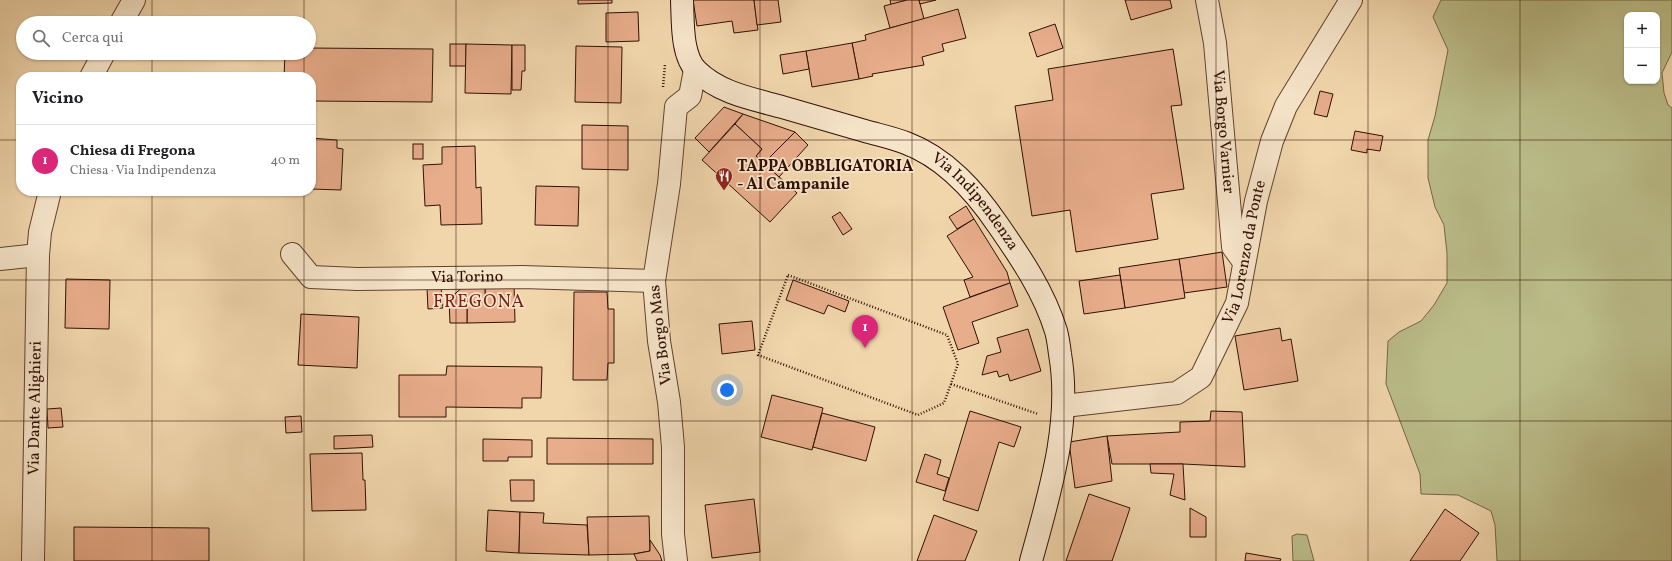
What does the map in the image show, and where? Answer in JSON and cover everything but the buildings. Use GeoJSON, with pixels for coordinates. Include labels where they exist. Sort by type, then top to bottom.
{"type":"FeatureCollection","features":[{"type":"Feature","properties":{"kind":"street"},"geometry":{"type":"LineString","coordinates":[[125,16],[134,0]]}},
{"type":"Feature","properties":{"kind":"street","name":"Via Indipendenza"},"geometry":{"type":"LineString","coordinates":[[682,0],[685,45],[688,58],[695,70],[711,82],[738,95],[907,143],[945,164],[984,204],[1022,258],[1046,305],[1057,332],[1064,375],[1064,406],[1049,495],[1031,561]]}},
{"type":"Feature","properties":{"kind":"street","name":"Via Borgo Varnier"},"geometry":{"type":"LineString","coordinates":[[1207,0],[1215,43],[1233,247],[1244,262]]}},
{"type":"Feature","properties":{"kind":"street","name":"Via Lorenzo da Ponte"},"geometry":{"type":"LineString","coordinates":[[1064,406],[1177,393],[1201,377],[1237,303],[1256,200],[1272,141],[1286,106],[1351,0]]}},
{"type":"Feature","properties":{"kind":"street"},"geometry":{"type":"LineString","coordinates":[[94,72],[100,60]]}},
{"type":"Feature","properties":{"kind":"street","name":"Via Borgo Mas"},"geometry":{"type":"LineString","coordinates":[[676,561],[673,534],[672,440],[669,402],[659,341],[654,281],[669,184],[676,107],[690,96],[695,70]]}},
{"type":"Feature","properties":{"kind":"street","name":"Via Dante Alighieri"},"geometry":{"type":"LineString","coordinates":[[33,561],[38,255],[40,232],[49,196]]}},
{"type":"Feature","properties":{"kind":"street","name":"Via Torino"},"geometry":{"type":"LineString","coordinates":[[292,254],[311,277],[357,279],[530,277],[654,281]]}},
{"type":"Feature","properties":{"kind":"street"},"geometry":{"type":"LineString","coordinates":[[0,259],[38,255]]}},
{"type":"Feature","properties":{"kind":"path"},"geometry":{"type":"LineString","coordinates":[[788,275],[947,335],[958,364],[951,384],[944,403],[918,415],[758,355],[788,275]]}},
{"type":"Feature","properties":{"kind":"path"},"geometry":{"type":"LineString","coordinates":[[951,384],[1036,413]]}},
{"type":"Feature","properties":{"kind":"green space"},"geometry":{"type":"Polygon","coordinates":[[[1441,0],[1672,0],[1672,52],[1662,73],[1664,93],[1668,105],[1672,108],[1672,561],[1497,561],[1495,525],[1491,511],[1458,495],[1421,494],[1420,474],[1386,384],[1388,341],[1399,332],[1421,321],[1434,305],[1447,283],[1447,253],[1444,225],[1435,207],[1428,178],[1428,140],[1435,116],[1448,50],[1433,17],[1441,0]]]}},
{"type":"Feature","properties":{"kind":"green space"},"geometry":{"type":"Polygon","coordinates":[[[1297,534],[1307,535],[1314,561],[1293,561],[1292,536],[1297,534]]]}},
{"type":"Feature","properties":{"kind":"place","name":"TAPPA OBBLIGATORIA - Al Campanile"},"geometry":{"type":"Point","coordinates":[724,191]}},
{"type":"Feature","properties":{"kind":"place","name":"Chiesa di Fregona"},"geometry":{"type":"Point","coordinates":[865,348]}},
{"type":"Feature","properties":{"kind":"district","name":"FREGONA"},"geometry":{"type":"Point","coordinates":[479,302]}}]}
